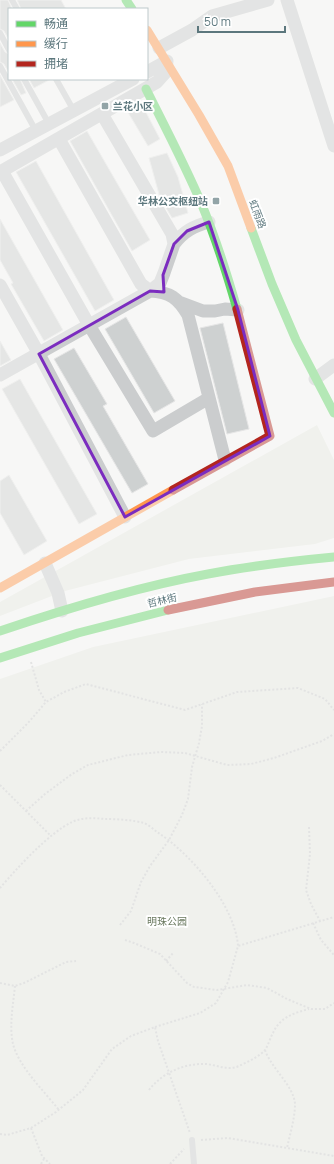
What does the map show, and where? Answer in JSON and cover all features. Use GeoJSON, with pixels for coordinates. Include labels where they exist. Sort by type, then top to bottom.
{"type":"FeatureCollection","features":[{"type":"Feature","properties":{"kind":"street"},"geometry":{"type":"LineString","coordinates":[[159,48],[192,30],[212,16],[268,0]]}},
{"type":"Feature","properties":{"kind":"street"},"geometry":{"type":"LineString","coordinates":[[288,0],[334,146]]}},
{"type":"Feature","properties":{"kind":"street","name":"虹雨路"},"geometry":{"type":"LineString","coordinates":[[148,32],[167,61],[228,166],[275,291],[296,340],[334,413]]}},
{"type":"Feature","properties":{"kind":"street"},"geometry":{"type":"LineString","coordinates":[[148,71],[167,61]]}},
{"type":"Feature","properties":{"kind":"street"},"geometry":{"type":"LineString","coordinates":[[167,61],[166,72],[157,82],[1,172],[89,325],[153,431],[209,398]]}},
{"type":"Feature","properties":{"kind":"street"},"geometry":{"type":"LineString","coordinates":[[0,150],[131,80]]}},
{"type":"Feature","properties":{"kind":"street"},"geometry":{"type":"LineString","coordinates":[[0,588],[270,436],[238,310],[209,222],[187,172],[146,89]]}},
{"type":"Feature","properties":{"kind":"street"},"geometry":{"type":"LineString","coordinates":[[102,114],[172,234],[174,244]]}},
{"type":"Feature","properties":{"kind":"street"},"geometry":{"type":"LineString","coordinates":[[59,138],[142,284],[150,291],[161,292],[203,311],[225,309],[238,310]]}},
{"type":"Feature","properties":{"kind":"street"},"geometry":{"type":"LineString","coordinates":[[0,376],[150,291],[160,282],[164,275],[174,244],[181,235],[197,225],[209,222]]}},
{"type":"Feature","properties":{"kind":"street"},"geometry":{"type":"LineString","coordinates":[[164,275],[164,284],[166,289],[182,305],[188,315],[225,460]]}},
{"type":"Feature","properties":{"kind":"street"},"geometry":{"type":"LineString","coordinates":[[0,285],[39,354],[125,517]]}},
{"type":"Feature","properties":{"kind":"street"},"geometry":{"type":"LineString","coordinates":[[315,379],[334,364]]}},
{"type":"Feature","properties":{"kind":"street","name":"哲林街"},"geometry":{"type":"LineString","coordinates":[[0,632],[62,611],[154,585],[218,571],[277,562],[333,557]]}},
{"type":"Feature","properties":{"kind":"street"},"geometry":{"type":"LineString","coordinates":[[45,563],[58,593],[62,611]]}},
{"type":"Feature","properties":{"kind":"street","name":"哲林街"},"geometry":{"type":"LineString","coordinates":[[0,658],[95,628],[182,606],[282,588],[334,582]]}},
{"type":"Feature","properties":{"kind":"lane"},"geometry":{"type":"LineString","coordinates":[[0,33],[8,48]]}},
{"type":"Feature","properties":{"kind":"lane"},"geometry":{"type":"LineString","coordinates":[[0,66],[36,131]]}},
{"type":"Feature","properties":{"kind":"lane"},"geometry":{"type":"LineString","coordinates":[[25,80],[49,124]]}},
{"type":"Feature","properties":{"kind":"lane"},"geometry":{"type":"LineString","coordinates":[[57,80],[74,111]]}},
{"type":"Feature","properties":{"kind":"lane"},"geometry":{"type":"LineString","coordinates":[[192,1140],[194,1164]]}},
{"type":"Feature","properties":{"kind":"path"},"geometry":{"type":"LineString","coordinates":[[28,648],[39,690],[46,702]]}},
{"type":"Feature","properties":{"kind":"path"},"geometry":{"type":"LineString","coordinates":[[0,751],[28,723],[46,702],[64,692],[86,684],[185,710],[237,692],[298,688],[325,699],[334,710]]}},
{"type":"Feature","properties":{"kind":"path"},"geometry":{"type":"LineString","coordinates":[[120,925],[131,911],[141,882],[150,866],[169,840],[182,816],[188,799],[194,756],[199,743],[202,726],[202,704]]}},
{"type":"Feature","properties":{"kind":"path"},"geometry":{"type":"LineString","coordinates":[[26,811],[45,794],[72,774],[88,765],[134,755],[169,753],[185,753],[227,765],[251,764],[274,758],[322,741],[334,734]]}},
{"type":"Feature","properties":{"kind":"path"},"geometry":{"type":"LineString","coordinates":[[0,785],[51,836]]}},
{"type":"Feature","properties":{"kind":"path"},"geometry":{"type":"LineString","coordinates":[[0,888],[51,836],[72,822],[88,818],[118,819],[144,824],[169,840],[201,870],[218,895],[231,920],[237,937],[238,946],[228,982],[216,1003],[200,1013],[131,1036],[112,1049],[82,1090],[59,1110],[31,1128],[7,1135],[0,1134]]}},
{"type":"Feature","properties":{"kind":"path"},"geometry":{"type":"LineString","coordinates":[[309,827],[310,854],[306,890],[311,904],[320,921]]}},
{"type":"Feature","properties":{"kind":"path"},"geometry":{"type":"LineString","coordinates":[[238,946],[334,917]]}},
{"type":"Feature","properties":{"kind":"path"},"geometry":{"type":"LineString","coordinates":[[313,923],[322,940],[334,955]]}},
{"type":"Feature","properties":{"kind":"path"},"geometry":{"type":"LineString","coordinates":[[125,940],[160,954],[187,983],[194,987],[224,989],[247,986],[267,988],[287,999],[311,1009]]}},
{"type":"Feature","properties":{"kind":"path"},"geometry":{"type":"LineString","coordinates":[[166,961],[174,952]]}},
{"type":"Feature","properties":{"kind":"path"},"geometry":{"type":"LineString","coordinates":[[0,983],[15,986],[66,962],[76,961]]}},
{"type":"Feature","properties":{"kind":"path"},"geometry":{"type":"LineString","coordinates":[[15,986],[12,1009],[13,1044],[17,1055],[30,1074],[59,1110]]}},
{"type":"Feature","properties":{"kind":"path"},"geometry":{"type":"LineString","coordinates":[[149,1090],[156,1081],[170,1072],[185,1066],[206,1064],[223,1068],[237,1067],[265,1050],[274,1030],[284,1018],[294,1013],[311,1009],[325,1009],[334,1003]]}},
{"type":"Feature","properties":{"kind":"path"},"geometry":{"type":"LineString","coordinates":[[155,1027],[158,1041],[170,1072],[192,1140]]}},
{"type":"Feature","properties":{"kind":"path"},"geometry":{"type":"LineString","coordinates":[[265,1050],[268,1058],[290,1090],[295,1103],[287,1148]]}},
{"type":"Feature","properties":{"kind":"path"},"geometry":{"type":"LineString","coordinates":[[31,1128],[42,1156],[50,1164]]}},
{"type":"Feature","properties":{"kind":"path"},"geometry":{"type":"LineString","coordinates":[[170,1164],[192,1140],[228,1138],[334,1156]]}},
{"type":"Feature","properties":{"kind":"path"},"geometry":{"type":"LineString","coordinates":[[41,1164],[44,1159]]}},
{"type":"Feature","properties":{"kind":"highlighted area"},"geometry":{"type":"Polygon","coordinates":[[[209,222],[238,310],[270,436],[125,517],[39,354],[150,291],[164,292],[163,275],[174,244],[187,231],[209,222]]]}},
{"type":"Feature","properties":{"kind":"green space"},"geometry":{"type":"Polygon","coordinates":[[[317,425],[334,460],[334,538],[315,544],[189,559],[65,591],[0,616],[0,602],[317,425]]]}},
{"type":"Feature","properties":{"kind":"green space","name":"明珠公园"},"geometry":{"type":"Polygon","coordinates":[[[334,596],[334,1164],[0,1164],[0,679],[93,647],[334,596]]]}},
{"type":"Feature","properties":{"kind":"building"},"geometry":{"type":"Polygon","coordinates":[[[0,0],[8,0],[12,8],[8,8],[8,38],[4,31],[0,29],[0,0]]]}},
{"type":"Feature","properties":{"kind":"building"},"geometry":{"type":"Polygon","coordinates":[[[17,0],[61,0],[65,8],[21,8],[17,0]]]}},
{"type":"Feature","properties":{"kind":"building"},"geometry":{"type":"Polygon","coordinates":[[[0,43],[5,52],[8,54],[8,71],[4,64],[0,62],[0,43]]]}},
{"type":"Feature","properties":{"kind":"building"},"geometry":{"type":"Polygon","coordinates":[[[0,75],[14,100],[0,107],[0,75]]]}},
{"type":"Feature","properties":{"kind":"building"},"geometry":{"type":"Polygon","coordinates":[[[13,80],[20,80],[26,93],[21,95],[13,80]]]}},
{"type":"Feature","properties":{"kind":"building"},"geometry":{"type":"Polygon","coordinates":[[[30,80],[49,80],[34,88],[30,80]]]}},
{"type":"Feature","properties":{"kind":"building"},"geometry":{"type":"Polygon","coordinates":[[[140,101],[160,139],[148,146],[126,109],[140,101]]]}},
{"type":"Feature","properties":{"kind":"building"},"geometry":{"type":"Polygon","coordinates":[[[87,131],[150,240],[132,251],[70,141],[87,131]]]}},
{"type":"Feature","properties":{"kind":"building"},"geometry":{"type":"Polygon","coordinates":[[[167,153],[178,177],[188,213],[172,218],[160,198],[149,158],[167,153]]]}},
{"type":"Feature","properties":{"kind":"building"},"geometry":{"type":"Polygon","coordinates":[[[36,161],[114,300],[95,311],[16,172],[36,161]]]}},
{"type":"Feature","properties":{"kind":"building"},"geometry":{"type":"Polygon","coordinates":[[[0,219],[63,330],[44,341],[11,284],[13,283],[0,260],[0,219]]]}},
{"type":"Feature","properties":{"kind":"building"},"geometry":{"type":"Polygon","coordinates":[[[126,317],[175,401],[154,413],[105,329],[126,317]]]}},
{"type":"Feature","properties":{"kind":"building"},"geometry":{"type":"Polygon","coordinates":[[[223,323],[249,429],[227,434],[200,328],[223,323]]]}},
{"type":"Feature","properties":{"kind":"building"},"geometry":{"type":"Polygon","coordinates":[[[0,341],[11,360],[0,366],[0,341]]]}},
{"type":"Feature","properties":{"kind":"building"},"geometry":{"type":"Polygon","coordinates":[[[74,348],[107,404],[103,406],[148,484],[132,493],[54,359],[74,348]]]}},
{"type":"Feature","properties":{"kind":"building"},"geometry":{"type":"Polygon","coordinates":[[[20,379],[97,514],[79,524],[2,389],[20,379]]]}},
{"type":"Feature","properties":{"kind":"building"},"geometry":{"type":"Polygon","coordinates":[[[9,475],[47,541],[24,555],[0,513],[0,481],[9,475]]]}},
{"type":"Feature","properties":{"kind":"traffic: fast"},"geometry":{"type":"LineString","coordinates":[[126,0],[131,8]]}},
{"type":"Feature","properties":{"kind":"traffic: fast"},"geometry":{"type":"LineString","coordinates":[[146,89],[202,205],[221,257],[237,309]]}},
{"type":"Feature","properties":{"kind":"traffic: fast"},"geometry":{"type":"LineString","coordinates":[[251,228],[272,284],[296,340],[334,413]]}},
{"type":"Feature","properties":{"kind":"traffic: fast"},"geometry":{"type":"LineString","coordinates":[[0,631],[103,599],[181,579],[255,566],[334,557]]}},
{"type":"Feature","properties":{"kind":"traffic: fast"},"geometry":{"type":"LineString","coordinates":[[0,658],[78,633],[168,610]]}},
{"type":"Feature","properties":{"kind":"traffic: slow"},"geometry":{"type":"LineString","coordinates":[[148,32],[228,166],[251,228]]}},
{"type":"Feature","properties":{"kind":"traffic: slow"},"geometry":{"type":"LineString","coordinates":[[0,588],[173,490]]}},
{"type":"Feature","properties":{"kind":"traffic: jam"},"geometry":{"type":"LineString","coordinates":[[173,490],[270,436],[237,309]]}},
{"type":"Feature","properties":{"kind":"traffic: jam"},"geometry":{"type":"LineString","coordinates":[[168,610],[255,592],[334,582]]}},
{"type":"Feature","properties":{"kind":"place","name":"兰花小区"},"geometry":{"type":"Point","coordinates":[105,106]}},
{"type":"Feature","properties":{"kind":"place","name":"华林公交枢纽站"},"geometry":{"type":"Point","coordinates":[216,201]}}]}
